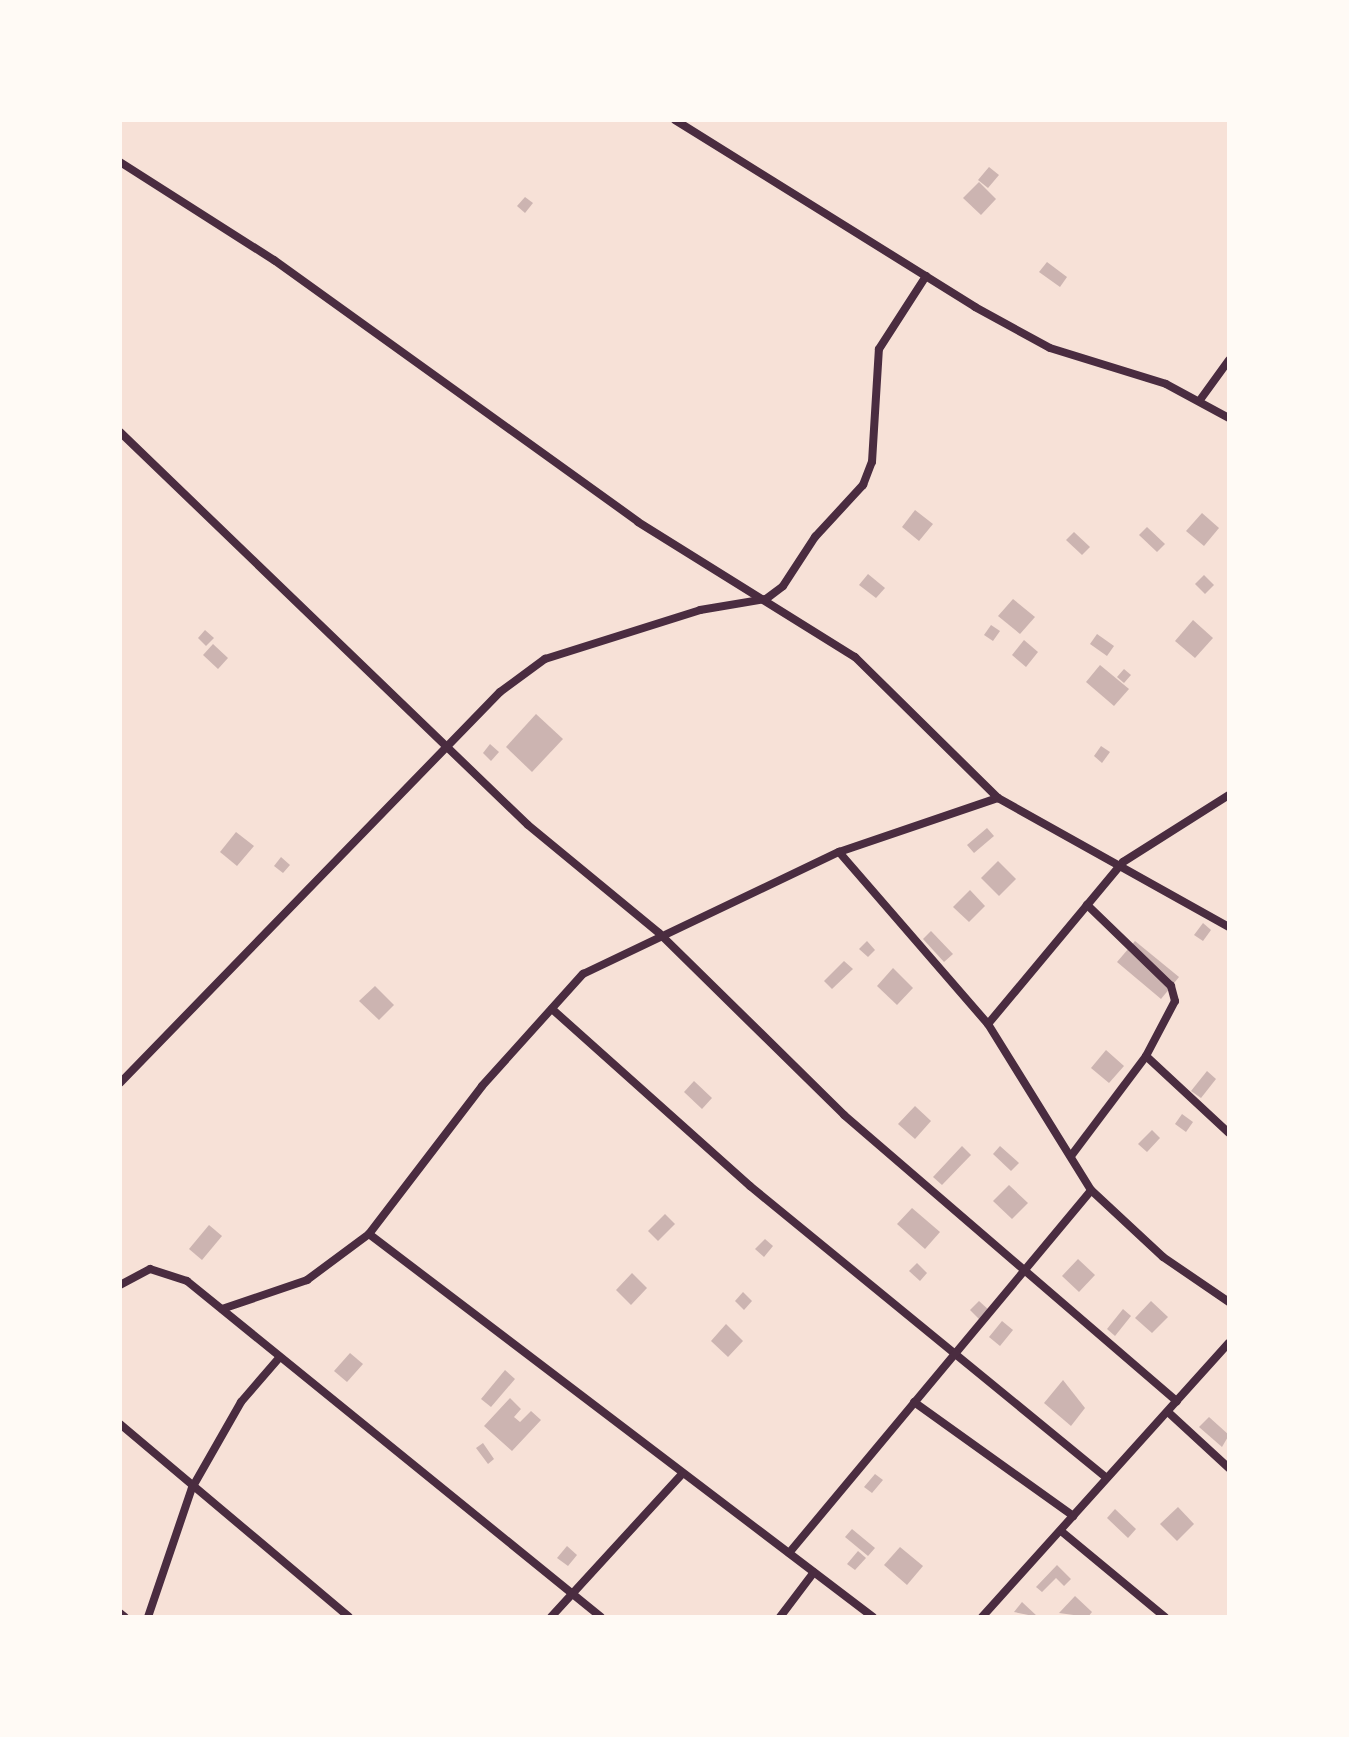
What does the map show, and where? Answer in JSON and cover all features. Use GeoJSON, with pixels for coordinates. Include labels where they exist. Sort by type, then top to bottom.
{"type":"FeatureCollection","features":[{"type":"Feature","properties":{"kind":"street"},"geometry":{"type":"LineString","coordinates":[[675,120],[926,276],[1050,348],[1200,400],[1229,418]]}},
{"type":"Feature","properties":{"kind":"street"},"geometry":{"type":"LineString","coordinates":[[120,162],[274,260],[589,489],[855,657],[998,798],[1123,862],[1229,927]]}},
{"type":"Feature","properties":{"kind":"street"},"geometry":{"type":"LineString","coordinates":[[120,1083],[500,692],[545,659],[700,610],[766,599],[863,485],[872,462],[879,349],[926,276]]}},
{"type":"Feature","properties":{"kind":"street"},"geometry":{"type":"LineString","coordinates":[[1200,400],[1229,360]]}},
{"type":"Feature","properties":{"kind":"street"},"geometry":{"type":"LineString","coordinates":[[120,432],[528,825],[659,933],[844,1115],[1177,1401]]}},
{"type":"Feature","properties":{"kind":"street"},"geometry":{"type":"LineString","coordinates":[[988,1024],[1123,862],[1229,795]]}},
{"type":"Feature","properties":{"kind":"street"},"geometry":{"type":"LineString","coordinates":[[222,1309],[307,1280],[369,1234],[482,1086],[583,974],[659,933],[713,917],[839,852],[998,798]]}},
{"type":"Feature","properties":{"kind":"street"},"geometry":{"type":"LineString","coordinates":[[839,852],[988,1024],[1091,1190],[1163,1257],[1229,1302]]}},
{"type":"Feature","properties":{"kind":"street"},"geometry":{"type":"LineString","coordinates":[[1071,1156],[1146,1056],[1171,1014],[1171,986],[1087,905]]}},
{"type":"Feature","properties":{"kind":"street"},"geometry":{"type":"LineString","coordinates":[[552,1009],[750,1186],[1107,1478]]}},
{"type":"Feature","properties":{"kind":"street"},"geometry":{"type":"LineString","coordinates":[[1146,1056],[1229,1133]]}},
{"type":"Feature","properties":{"kind":"street"},"geometry":{"type":"LineString","coordinates":[[789,1553],[1091,1190]]}},
{"type":"Feature","properties":{"kind":"street"},"geometry":{"type":"LineString","coordinates":[[369,1234],[873,1617]]}},
{"type":"Feature","properties":{"kind":"street"},"geometry":{"type":"LineString","coordinates":[[122,1281],[164,1269],[222,1309],[601,1617]]}},
{"type":"Feature","properties":{"kind":"street"},"geometry":{"type":"LineString","coordinates":[[982,1617],[1229,1343]]}},
{"type":"Feature","properties":{"kind":"street"},"geometry":{"type":"LineString","coordinates":[[148,1617],[192,1488],[241,1402],[279,1358]]}},
{"type":"Feature","properties":{"kind":"street"},"geometry":{"type":"LineString","coordinates":[[914,1402],[1073,1516]]}},
{"type":"Feature","properties":{"kind":"street"},"geometry":{"type":"LineString","coordinates":[[1168,1412],[1229,1468]]}},
{"type":"Feature","properties":{"kind":"street"},"geometry":{"type":"LineString","coordinates":[[120,1424],[192,1488],[349,1617]]}},
{"type":"Feature","properties":{"kind":"street"},"geometry":{"type":"LineString","coordinates":[[551,1617],[683,1473]]}},
{"type":"Feature","properties":{"kind":"street"},"geometry":{"type":"LineString","coordinates":[[1061,1531],[1165,1617]]}},
{"type":"Feature","properties":{"kind":"street"},"geometry":{"type":"LineString","coordinates":[[780,1617],[814,1572]]}},
{"type":"Feature","properties":{"kind":"street"},"geometry":{"type":"LineString","coordinates":[[120,1613],[125,1617]]}},
{"type":"Feature","properties":{"kind":"building"},"geometry":{"type":"Polygon","coordinates":[[[989,167],[999,175],[988,188],[978,180],[989,167]]]}},
{"type":"Feature","properties":{"kind":"building"},"geometry":{"type":"Polygon","coordinates":[[[979,182],[996,199],[981,215],[963,198],[979,182]]]}},
{"type":"Feature","properties":{"kind":"building"},"geometry":{"type":"Polygon","coordinates":[[[525,197],[533,203],[525,213],[517,206],[525,197]]]}},
{"type":"Feature","properties":{"kind":"building"},"geometry":{"type":"Polygon","coordinates":[[[1047,262],[1067,277],[1060,287],[1039,272],[1047,262]]]}},
{"type":"Feature","properties":{"kind":"building"},"geometry":{"type":"Polygon","coordinates":[[[915,510],[933,524],[919,541],[902,527],[915,510]]]}},
{"type":"Feature","properties":{"kind":"building"},"geometry":{"type":"Polygon","coordinates":[[[1202,513],[1219,528],[1204,546],[1186,531],[1202,513]]]}},
{"type":"Feature","properties":{"kind":"building"},"geometry":{"type":"Polygon","coordinates":[[[1147,527],[1165,544],[1157,552],[1139,535],[1147,527]]]}},
{"type":"Feature","properties":{"kind":"building"},"geometry":{"type":"Polygon","coordinates":[[[1074,532],[1090,547],[1082,555],[1066,540],[1074,532]]]}},
{"type":"Feature","properties":{"kind":"building"},"geometry":{"type":"Polygon","coordinates":[[[868,574],[885,588],[876,598],[859,585],[868,574]]]}},
{"type":"Feature","properties":{"kind":"building"},"geometry":{"type":"Polygon","coordinates":[[[1204,575],[1214,585],[1205,594],[1195,584],[1204,575]]]}},
{"type":"Feature","properties":{"kind":"building"},"geometry":{"type":"Polygon","coordinates":[[[1013,599],[1035,617],[1020,634],[998,616],[1013,599]]]}},
{"type":"Feature","properties":{"kind":"building"},"geometry":{"type":"Polygon","coordinates":[[[1193,620],[1213,638],[1195,658],[1175,641],[1193,620]]]}},
{"type":"Feature","properties":{"kind":"building"},"geometry":{"type":"Polygon","coordinates":[[[991,625],[1000,631],[993,641],[984,635],[991,625]]]}},
{"type":"Feature","properties":{"kind":"building"},"geometry":{"type":"Polygon","coordinates":[[[205,630],[214,638],[206,646],[198,638],[205,630]]]}},
{"type":"Feature","properties":{"kind":"building"},"geometry":{"type":"Polygon","coordinates":[[[1097,634],[1114,646],[1107,656],[1090,644],[1097,634]]]}},
{"type":"Feature","properties":{"kind":"building"},"geometry":{"type":"Polygon","coordinates":[[[1024,640],[1038,652],[1026,667],[1012,655],[1024,640]]]}},
{"type":"Feature","properties":{"kind":"building"},"geometry":{"type":"Polygon","coordinates":[[[213,644],[228,658],[218,669],[203,655],[213,644]]]}},
{"type":"Feature","properties":{"kind":"building"},"geometry":{"type":"Polygon","coordinates":[[[1100,665],[1129,689],[1114,706],[1086,682],[1100,665]]]}},
{"type":"Feature","properties":{"kind":"building"},"geometry":{"type":"Polygon","coordinates":[[[1124,669],[1131,675],[1124,683],[1117,677],[1124,669]]]}},
{"type":"Feature","properties":{"kind":"building"},"geometry":{"type":"Polygon","coordinates":[[[536,714],[563,739],[532,772],[506,747],[536,714]]]}},
{"type":"Feature","properties":{"kind":"building"},"geometry":{"type":"Polygon","coordinates":[[[490,744],[499,752],[491,761],[483,753],[490,744]]]}},
{"type":"Feature","properties":{"kind":"building"},"geometry":{"type":"Polygon","coordinates":[[[1101,746],[1110,752],[1102,763],[1094,756],[1101,746]]]}},
{"type":"Feature","properties":{"kind":"building"},"geometry":{"type":"Polygon","coordinates":[[[987,828],[994,836],[974,853],[967,845],[987,828]]]}},
{"type":"Feature","properties":{"kind":"building"},"geometry":{"type":"Polygon","coordinates":[[[236,832],[254,846],[237,866],[220,852],[236,832]]]}},
{"type":"Feature","properties":{"kind":"building"},"geometry":{"type":"Polygon","coordinates":[[[281,857],[290,865],[283,873],[274,866],[281,857]]]}},
{"type":"Feature","properties":{"kind":"building"},"geometry":{"type":"Polygon","coordinates":[[[998,861],[1016,879],[999,896],[981,878],[998,861]]]}},
{"type":"Feature","properties":{"kind":"building"},"geometry":{"type":"Polygon","coordinates":[[[970,890],[985,906],[969,922],[953,907],[970,890]]]}},
{"type":"Feature","properties":{"kind":"building"},"geometry":{"type":"Polygon","coordinates":[[[1203,923],[1211,930],[1203,941],[1194,935],[1203,923]]]}},
{"type":"Feature","properties":{"kind":"building"},"geometry":{"type":"Polygon","coordinates":[[[931,931],[953,954],[944,962],[923,939],[931,931]]]}},
{"type":"Feature","properties":{"kind":"building"},"geometry":{"type":"Polygon","coordinates":[[[867,941],[875,950],[868,957],[859,949],[867,941]]]}},
{"type":"Feature","properties":{"kind":"building"},"geometry":{"type":"Polygon","coordinates":[[[1135,941],[1179,977],[1161,999],[1117,962],[1135,941]]]}},
{"type":"Feature","properties":{"kind":"building"},"geometry":{"type":"Polygon","coordinates":[[[844,961],[853,969],[832,989],[824,981],[844,961]]]}},
{"type":"Feature","properties":{"kind":"building"},"geometry":{"type":"Polygon","coordinates":[[[893,968],[913,988],[897,1005],[877,986],[893,968]]]}},
{"type":"Feature","properties":{"kind":"building"},"geometry":{"type":"Polygon","coordinates":[[[375,986],[394,1005],[379,1020],[359,1001],[375,986]]]}},
{"type":"Feature","properties":{"kind":"building"},"geometry":{"type":"Polygon","coordinates":[[[1106,1050],[1124,1066],[1109,1083],[1091,1068],[1106,1050]]]}},
{"type":"Feature","properties":{"kind":"building"},"geometry":{"type":"Polygon","coordinates":[[[1207,1071],[1216,1079],[1201,1098],[1191,1091],[1207,1071]]]}},
{"type":"Feature","properties":{"kind":"building"},"geometry":{"type":"Polygon","coordinates":[[[694,1081],[712,1098],[702,1109],[684,1092],[694,1081]]]}},
{"type":"Feature","properties":{"kind":"building"},"geometry":{"type":"Polygon","coordinates":[[[915,1106],[931,1121],[915,1139],[898,1124],[915,1106]]]}},
{"type":"Feature","properties":{"kind":"building"},"geometry":{"type":"Polygon","coordinates":[[[1182,1114],[1193,1122],[1186,1132],[1175,1124],[1182,1114]]]}},
{"type":"Feature","properties":{"kind":"building"},"geometry":{"type":"Polygon","coordinates":[[[1152,1130],[1160,1138],[1147,1152],[1138,1144],[1152,1130]]]}},
{"type":"Feature","properties":{"kind":"building"},"geometry":{"type":"Polygon","coordinates":[[[962,1146],[971,1155],[942,1185],[933,1177],[962,1146]]]}},
{"type":"Feature","properties":{"kind":"building"},"geometry":{"type":"Polygon","coordinates":[[[1000,1146],[1019,1163],[1011,1171],[993,1154],[1000,1146]]]}},
{"type":"Feature","properties":{"kind":"building"},"geometry":{"type":"Polygon","coordinates":[[[1009,1185],[1028,1203],[1012,1219],[993,1201],[1009,1185]]]}},
{"type":"Feature","properties":{"kind":"building"},"geometry":{"type":"Polygon","coordinates":[[[912,1208],[940,1232],[925,1249],[897,1224],[912,1208]]]}},
{"type":"Feature","properties":{"kind":"building"},"geometry":{"type":"Polygon","coordinates":[[[665,1214],[675,1224],[658,1241],[648,1231],[665,1214]]]}},
{"type":"Feature","properties":{"kind":"building"},"geometry":{"type":"Polygon","coordinates":[[[209,1225],[222,1236],[202,1260],[189,1249],[209,1225]]]}},
{"type":"Feature","properties":{"kind":"building"},"geometry":{"type":"Polygon","coordinates":[[[765,1239],[773,1246],[764,1257],[755,1249],[765,1239]]]}},
{"type":"Feature","properties":{"kind":"building"},"geometry":{"type":"Polygon","coordinates":[[[1078,1259],[1095,1275],[1079,1292],[1062,1276],[1078,1259]]]}},
{"type":"Feature","properties":{"kind":"building"},"geometry":{"type":"Polygon","coordinates":[[[917,1263],[927,1273],[920,1281],[909,1271],[917,1263]]]}},
{"type":"Feature","properties":{"kind":"building"},"geometry":{"type":"Polygon","coordinates":[[[632,1273],[647,1288],[631,1305],[616,1290],[632,1273]]]}},
{"type":"Feature","properties":{"kind":"building"},"geometry":{"type":"Polygon","coordinates":[[[743,1292],[752,1301],[744,1310],[735,1301],[743,1292]]]}},
{"type":"Feature","properties":{"kind":"building"},"geometry":{"type":"Polygon","coordinates":[[[979,1301],[990,1311],[980,1320],[970,1310],[979,1301]]]}},
{"type":"Feature","properties":{"kind":"building"},"geometry":{"type":"Polygon","coordinates":[[[1151,1301],[1168,1317],[1152,1333],[1135,1318],[1151,1301]]]}},
{"type":"Feature","properties":{"kind":"building"},"geometry":{"type":"Polygon","coordinates":[[[1123,1309],[1131,1316],[1115,1336],[1107,1329],[1123,1309]]]}},
{"type":"Feature","properties":{"kind":"building"},"geometry":{"type":"Polygon","coordinates":[[[1002,1321],[1013,1330],[1000,1346],[989,1337],[1002,1321]]]}},
{"type":"Feature","properties":{"kind":"building"},"geometry":{"type":"Polygon","coordinates":[[[726,1324],[743,1341],[728,1357],[711,1341],[726,1324]]]}},
{"type":"Feature","properties":{"kind":"building"},"geometry":{"type":"Polygon","coordinates":[[[350,1353],[363,1364],[347,1382],[334,1371],[350,1353]]]}},
{"type":"Feature","properties":{"kind":"building"},"geometry":{"type":"Polygon","coordinates":[[[505,1370],[515,1379],[491,1407],[481,1399],[505,1370]]]}},
{"type":"Feature","properties":{"kind":"building"},"geometry":{"type":"Polygon","coordinates":[[[1063,1380],[1085,1408],[1071,1426],[1044,1403],[1063,1380]]]}},
{"type":"Feature","properties":{"kind":"building"},"geometry":{"type":"Polygon","coordinates":[[[510,1398],[521,1409],[514,1417],[520,1422],[531,1411],[541,1420],[512,1451],[484,1426],[510,1398]]]}},
{"type":"Feature","properties":{"kind":"building"},"geometry":{"type":"Polygon","coordinates":[[[1209,1417],[1229,1435],[1222,1447],[1199,1427],[1209,1417]]]}},
{"type":"Feature","properties":{"kind":"building"},"geometry":{"type":"Polygon","coordinates":[[[483,1443],[494,1459],[488,1464],[476,1448],[483,1443]]]}},
{"type":"Feature","properties":{"kind":"building"},"geometry":{"type":"Polygon","coordinates":[[[875,1474],[883,1480],[872,1493],[864,1487],[875,1474]]]}},
{"type":"Feature","properties":{"kind":"building"},"geometry":{"type":"Polygon","coordinates":[[[1178,1507],[1194,1524],[1177,1541],[1160,1524],[1178,1507]]]}},
{"type":"Feature","properties":{"kind":"building"},"geometry":{"type":"Polygon","coordinates":[[[1115,1509],[1136,1529],[1128,1538],[1107,1518],[1115,1509]]]}},
{"type":"Feature","properties":{"kind":"building"},"geometry":{"type":"Polygon","coordinates":[[[852,1529],[875,1548],[868,1556],[845,1537],[852,1529]]]}},
{"type":"Feature","properties":{"kind":"building"},"geometry":{"type":"Polygon","coordinates":[[[567,1546],[577,1555],[568,1566],[557,1558],[567,1546]]]}},
{"type":"Feature","properties":{"kind":"building"},"geometry":{"type":"Polygon","coordinates":[[[900,1547],[923,1566],[907,1585],[884,1565],[900,1547]]]}},
{"type":"Feature","properties":{"kind":"building"},"geometry":{"type":"Polygon","coordinates":[[[858,1551],[866,1558],[855,1570],[847,1564],[858,1551]]]}},
{"type":"Feature","properties":{"kind":"building"},"geometry":{"type":"Polygon","coordinates":[[[1057,1565],[1071,1579],[1064,1586],[1056,1578],[1042,1592],[1036,1587],[1057,1565]]]}},
{"type":"Feature","properties":{"kind":"building"},"geometry":{"type":"Polygon","coordinates":[[[1075,1596],[1092,1612],[1088,1617],[1059,1613],[1075,1596]]]}},
{"type":"Feature","properties":{"kind":"building"},"geometry":{"type":"Polygon","coordinates":[[[1022,1602],[1038,1617],[1014,1612],[1022,1602]]]}}]}
